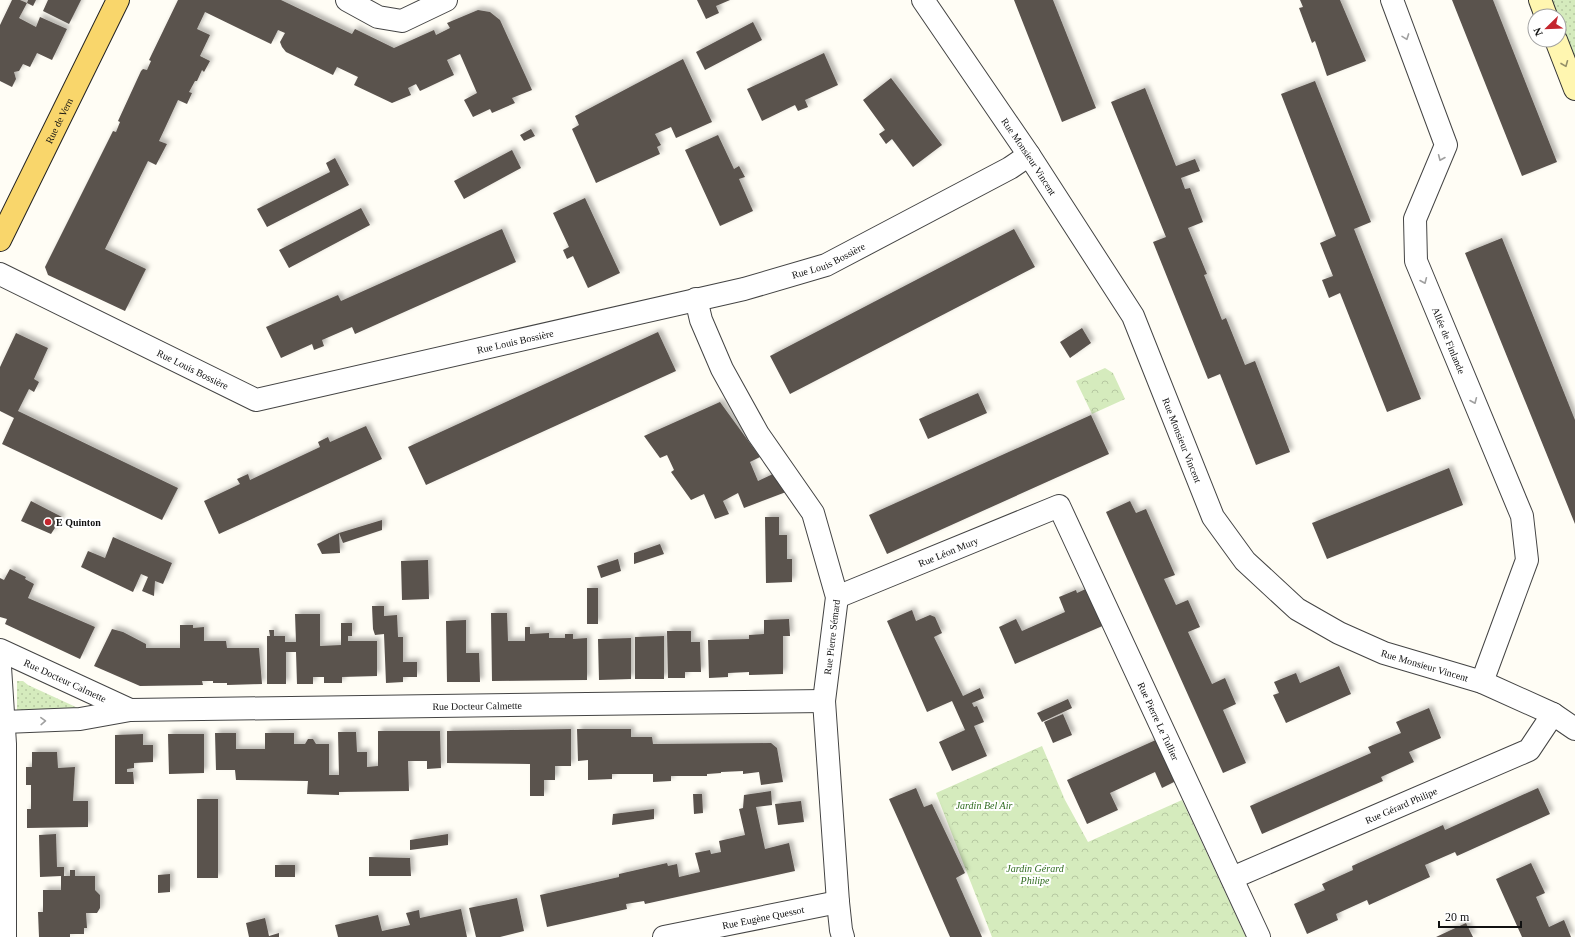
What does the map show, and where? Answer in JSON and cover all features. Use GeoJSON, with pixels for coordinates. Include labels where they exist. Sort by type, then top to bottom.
{"type":"FeatureCollection","features":[{"type":"Feature","properties":{"kind":"main road","name":"Rue de Vern"},"geometry":{"type":"LineString","coordinates":[[0,240],[118,0]]}},
{"type":"Feature","properties":{"kind":"main road"},"geometry":{"type":"LineString","coordinates":[[1559,48],[1575,89]]}},
{"type":"Feature","properties":{"kind":"street"},"geometry":{"type":"LineString","coordinates":[[347,0],[378,17],[402,21],[446,0]]}},
{"type":"Feature","properties":{"kind":"street","name":"Rue Monsieur Vincent"},"geometry":{"type":"LineString","coordinates":[[923,0],[1029,155],[1133,316],[1214,517],[1245,561],[1297,609],[1339,633],[1384,653],[1482,682],[1553,714],[1575,729]]}},
{"type":"Feature","properties":{"kind":"street","name":"Allée de Finlande"},"geometry":{"type":"LineString","coordinates":[[1392,0],[1446,145],[1415,219],[1416,261],[1522,516],[1527,560],[1482,682]]}},
{"type":"Feature","properties":{"kind":"street","name":"Rue Louis Bossière"},"geometry":{"type":"LineString","coordinates":[[0,274],[256,400],[744,289],[826,265],[1010,168],[1029,155]]}},
{"type":"Feature","properties":{"kind":"street","name":"Rue Pierre Sémard"},"geometry":{"type":"LineString","coordinates":[[696,299],[701,320],[726,376],[758,434],[813,513],[837,597],[824,701],[838,902],[843,937]]}},
{"type":"Feature","properties":{"kind":"street","name":"Rue Léon Mury"},"geometry":{"type":"LineString","coordinates":[[837,597],[1059,506]]}},
{"type":"Feature","properties":{"kind":"street","name":"Rue Pierre Le Tullier"},"geometry":{"type":"LineString","coordinates":[[1059,506],[1259,937]]}},
{"type":"Feature","properties":{"kind":"street","name":"Rue Docteur Calmette"},"geometry":{"type":"LineString","coordinates":[[0,650],[130,710]]}},
{"type":"Feature","properties":{"kind":"street"},"geometry":{"type":"LineString","coordinates":[[0,667],[4,722],[5,937]]}},
{"type":"Feature","properties":{"kind":"street","name":"Rue Docteur Calmette"},"geometry":{"type":"LineString","coordinates":[[4,722],[80,719],[130,710],[824,701]]}},
{"type":"Feature","properties":{"kind":"street","name":"Rue Gérard Philipe"},"geometry":{"type":"LineString","coordinates":[[1232,878],[1530,750],[1553,714]]}},
{"type":"Feature","properties":{"kind":"street","name":"Rue Eugène Quessot"},"geometry":{"type":"LineString","coordinates":[[664,937],[838,902]]}},
{"type":"Feature","properties":{"kind":"green space"},"geometry":{"type":"Polygon","coordinates":[[[1549,0],[1575,0],[1575,64],[1567,44],[1567,8],[1552,8],[1549,0]]]}},
{"type":"Feature","properties":{"kind":"green space"},"geometry":{"type":"Polygon","coordinates":[[[1105,368],[1113,373],[1125,399],[1092,414],[1076,381],[1105,368]]]}},
{"type":"Feature","properties":{"kind":"green space"},"geometry":{"type":"Polygon","coordinates":[[[17,681],[23,681],[28,685],[78,708],[77,712],[17,711],[17,681]]]}},
{"type":"Feature","properties":{"kind":"green space","name":"Jardin Gérard Philipe"},"geometry":{"type":"Polygon","coordinates":[[[1042,746],[1065,800],[1088,842],[1182,800],[1246,937],[992,937],[936,793],[1042,746]]]}},
{"type":"Feature","properties":{"kind":"building"},"geometry":{"type":"Polygon","coordinates":[[[12,0],[20,0],[27,3],[19,18],[36,27],[40,17],[67,29],[52,60],[37,53],[30,67],[23,64],[19,71],[14,72],[16,79],[12,87],[0,81],[0,25],[12,0]]]}},
{"type":"Feature","properties":{"kind":"building"},"geometry":{"type":"Polygon","coordinates":[[[28,0],[36,0],[33,6],[27,3],[28,0]]]}},
{"type":"Feature","properties":{"kind":"building"},"geometry":{"type":"Polygon","coordinates":[[[48,0],[81,0],[69,24],[43,11],[48,0]]]}},
{"type":"Feature","properties":{"kind":"building"},"geometry":{"type":"Polygon","coordinates":[[[178,0],[281,0],[352,34],[355,29],[394,48],[434,30],[436,35],[450,28],[447,23],[478,10],[490,12],[500,20],[532,90],[512,98],[515,103],[492,113],[490,109],[473,117],[464,100],[477,93],[460,54],[447,60],[454,75],[420,91],[416,84],[408,88],[411,95],[392,103],[354,85],[358,77],[337,67],[333,75],[286,52],[280,42],[285,33],[278,30],[271,44],[205,12],[197,29],[210,35],[200,56],[210,61],[204,72],[202,70],[197,81],[195,81],[189,92],[192,93],[187,104],[178,100],[159,141],[167,144],[156,165],[148,161],[105,249],[146,269],[125,311],[48,275],[45,267],[113,131],[116,132],[120,122],[118,121],[141,71],[143,69],[147,70],[151,61],[149,60],[178,0]]]}},
{"type":"Feature","properties":{"kind":"building"},"geometry":{"type":"Polygon","coordinates":[[[697,0],[730,0],[716,6],[719,13],[706,19],[697,0]]]}},
{"type":"Feature","properties":{"kind":"building"},"geometry":{"type":"Polygon","coordinates":[[[1014,0],[1053,0],[1096,108],[1062,122],[1014,0]]]}},
{"type":"Feature","properties":{"kind":"building"},"geometry":{"type":"Polygon","coordinates":[[[1300,0],[1340,0],[1366,61],[1327,76],[1315,41],[1312,43],[1299,8],[1303,7],[1300,0]]]}},
{"type":"Feature","properties":{"kind":"building"},"geometry":{"type":"Polygon","coordinates":[[[1452,0],[1493,0],[1557,162],[1522,176],[1452,0]]]}},
{"type":"Feature","properties":{"kind":"building"},"geometry":{"type":"Polygon","coordinates":[[[753,22],[762,40],[705,70],[696,52],[753,22]]]}},
{"type":"Feature","properties":{"kind":"building"},"geometry":{"type":"Polygon","coordinates":[[[824,53],[838,85],[805,100],[808,107],[798,111],[795,105],[762,121],[747,89],[824,53]]]}},
{"type":"Feature","properties":{"kind":"building"},"geometry":{"type":"Polygon","coordinates":[[[683,59],[712,122],[676,138],[671,127],[655,134],[661,145],[657,147],[660,154],[596,183],[572,129],[579,125],[575,116],[683,59]]]}},
{"type":"Feature","properties":{"kind":"building"},"geometry":{"type":"Polygon","coordinates":[[[891,78],[942,145],[913,167],[892,139],[886,144],[879,134],[885,130],[863,100],[891,78]]]}},
{"type":"Feature","properties":{"kind":"building"},"geometry":{"type":"Polygon","coordinates":[[[1315,81],[1371,222],[1354,229],[1421,399],[1387,412],[1340,293],[1329,298],[1322,280],[1333,276],[1320,243],[1336,236],[1281,94],[1315,81]]]}},
{"type":"Feature","properties":{"kind":"building"},"geometry":{"type":"Polygon","coordinates":[[[1145,88],[1176,166],[1195,159],[1200,171],[1181,178],[1185,189],[1190,188],[1203,222],[1188,228],[1207,274],[1204,275],[1222,320],[1226,318],[1245,365],[1255,361],[1290,452],[1256,465],[1220,374],[1208,379],[1153,242],[1166,237],[1111,102],[1145,88]]]}},
{"type":"Feature","properties":{"kind":"building"},"geometry":{"type":"Polygon","coordinates":[[[531,129],[535,136],[524,141],[520,135],[531,129]]]}},
{"type":"Feature","properties":{"kind":"building"},"geometry":{"type":"Polygon","coordinates":[[[718,135],[734,169],[739,166],[745,177],[739,179],[753,211],[720,226],[685,150],[718,135]]]}},
{"type":"Feature","properties":{"kind":"building"},"geometry":{"type":"Polygon","coordinates":[[[512,150],[521,168],[464,199],[454,181],[512,150]]]}},
{"type":"Feature","properties":{"kind":"building"},"geometry":{"type":"Polygon","coordinates":[[[335,158],[349,185],[267,227],[257,209],[330,172],[326,163],[335,158]]]}},
{"type":"Feature","properties":{"kind":"building"},"geometry":{"type":"Polygon","coordinates":[[[585,198],[620,273],[588,288],[573,256],[567,259],[563,250],[569,247],[553,213],[585,198]]]}},
{"type":"Feature","properties":{"kind":"building"},"geometry":{"type":"Polygon","coordinates":[[[361,208],[370,225],[289,268],[279,250],[361,208]]]}},
{"type":"Feature","properties":{"kind":"building"},"geometry":{"type":"Polygon","coordinates":[[[502,229],[516,262],[355,334],[352,327],[322,340],[324,346],[314,350],[312,344],[281,358],[266,327],[338,295],[341,301],[502,229]]]}},
{"type":"Feature","properties":{"kind":"building"},"geometry":{"type":"Polygon","coordinates":[[[1014,229],[1035,267],[790,394],[770,356],[1014,229]]]}},
{"type":"Feature","properties":{"kind":"building"},"geometry":{"type":"Polygon","coordinates":[[[1502,238],[1575,420],[1575,524],[1465,253],[1502,238]]]}},
{"type":"Feature","properties":{"kind":"building"},"geometry":{"type":"Polygon","coordinates":[[[1082,328],[1091,343],[1070,358],[1060,342],[1082,328]]]}},
{"type":"Feature","properties":{"kind":"building"},"geometry":{"type":"Polygon","coordinates":[[[658,332],[676,371],[426,485],[408,447],[658,332]]]}},
{"type":"Feature","properties":{"kind":"building"},"geometry":{"type":"Polygon","coordinates":[[[16,333],[48,348],[34,379],[39,382],[34,392],[29,389],[18,411],[178,488],[162,520],[2,444],[14,418],[0,411],[0,367],[16,333]]]}},
{"type":"Feature","properties":{"kind":"building"},"geometry":{"type":"Polygon","coordinates":[[[978,393],[987,413],[928,439],[919,419],[978,393]]]}},
{"type":"Feature","properties":{"kind":"building"},"geometry":{"type":"Polygon","coordinates":[[[720,402],[760,457],[750,462],[758,481],[773,474],[786,492],[744,508],[738,493],[723,501],[729,514],[715,519],[704,494],[691,500],[671,472],[674,470],[667,455],[660,458],[644,436],[720,402]]]}},
{"type":"Feature","properties":{"kind":"building"},"geometry":{"type":"Polygon","coordinates":[[[1091,415],[1109,454],[887,554],[869,515],[1091,415]]]}},
{"type":"Feature","properties":{"kind":"building"},"geometry":{"type":"Polygon","coordinates":[[[366,426],[382,459],[219,534],[204,501],[240,484],[237,479],[248,474],[250,480],[320,447],[318,442],[328,437],[330,442],[366,426]]]}},
{"type":"Feature","properties":{"kind":"building"},"geometry":{"type":"Polygon","coordinates":[[[1449,468],[1463,505],[1327,559],[1312,523],[1449,468]]]}},
{"type":"Feature","properties":{"kind":"building"},"geometry":{"type":"Polygon","coordinates":[[[31,501],[62,517],[51,534],[21,521],[31,501]]]}},
{"type":"Feature","properties":{"kind":"building"},"geometry":{"type":"Polygon","coordinates":[[[1130,501],[1136,513],[1146,509],[1175,575],[1164,579],[1176,605],[1188,600],[1200,627],[1188,632],[1212,684],[1225,678],[1236,704],[1223,710],[1246,763],[1223,773],[1106,512],[1130,501]]]}},
{"type":"Feature","properties":{"kind":"building"},"geometry":{"type":"Polygon","coordinates":[[[765,517],[779,517],[779,535],[787,535],[787,559],[792,559],[792,582],[766,583],[765,517]]]}},
{"type":"Feature","properties":{"kind":"building"},"geometry":{"type":"Polygon","coordinates":[[[382,520],[382,530],[343,543],[339,533],[382,520]]]}},
{"type":"Feature","properties":{"kind":"building"},"geometry":{"type":"Polygon","coordinates":[[[339,533],[340,553],[322,554],[317,544],[339,533]]]}},
{"type":"Feature","properties":{"kind":"building"},"geometry":{"type":"Polygon","coordinates":[[[113,537],[172,563],[163,584],[155,581],[154,596],[142,591],[148,577],[141,574],[133,592],[81,567],[88,551],[105,558],[113,537]]]}},
{"type":"Feature","properties":{"kind":"building"},"geometry":{"type":"Polygon","coordinates":[[[660,544],[664,554],[634,564],[634,553],[660,544]]]}},
{"type":"Feature","properties":{"kind":"building"},"geometry":{"type":"Polygon","coordinates":[[[618,559],[621,571],[601,578],[597,566],[618,559]]]}},
{"type":"Feature","properties":{"kind":"building"},"geometry":{"type":"Polygon","coordinates":[[[428,560],[429,599],[402,600],[401,561],[428,560]]]}},
{"type":"Feature","properties":{"kind":"building"},"geometry":{"type":"Polygon","coordinates":[[[10,569],[26,577],[25,579],[34,584],[28,598],[95,627],[80,659],[5,624],[7,619],[0,617],[0,578],[4,580],[10,569]]]}},
{"type":"Feature","properties":{"kind":"building"},"geometry":{"type":"Polygon","coordinates":[[[1090,587],[1107,624],[1015,664],[999,627],[1016,619],[1022,631],[1065,612],[1059,597],[1076,590],[1077,593],[1090,587]]]}},
{"type":"Feature","properties":{"kind":"building"},"geometry":{"type":"Polygon","coordinates":[[[587,588],[598,588],[598,624],[587,624],[587,588]]]}},
{"type":"Feature","properties":{"kind":"building"},"geometry":{"type":"Polygon","coordinates":[[[372,606],[384,606],[384,616],[397,615],[398,637],[403,637],[403,662],[417,662],[417,677],[403,677],[403,682],[386,683],[384,634],[375,635],[373,629],[372,606]]]}},
{"type":"Feature","properties":{"kind":"building"},"geometry":{"type":"Polygon","coordinates":[[[912,610],[916,621],[930,615],[935,617],[942,633],[934,637],[963,696],[980,688],[984,698],[972,703],[974,707],[977,706],[984,722],[974,726],[987,756],[952,771],[939,742],[965,730],[952,701],[927,712],[887,621],[912,610]]]}},
{"type":"Feature","properties":{"kind":"building"},"geometry":{"type":"Polygon","coordinates":[[[491,613],[507,613],[508,641],[525,641],[525,627],[530,627],[530,634],[549,633],[549,638],[565,638],[565,634],[573,634],[573,639],[587,638],[587,680],[492,681],[491,613]]]}},
{"type":"Feature","properties":{"kind":"building"},"geometry":{"type":"Polygon","coordinates":[[[295,614],[320,614],[320,646],[341,645],[341,623],[352,623],[352,636],[348,636],[348,641],[377,641],[377,676],[342,677],[342,683],[324,683],[324,677],[313,677],[313,684],[297,684],[296,652],[286,652],[286,684],[267,684],[267,636],[270,636],[269,630],[274,630],[274,636],[285,636],[285,642],[296,642],[295,614]]]}},
{"type":"Feature","properties":{"kind":"building"},"geometry":{"type":"Polygon","coordinates":[[[789,619],[790,636],[783,636],[783,674],[749,675],[749,672],[728,673],[728,677],[709,678],[708,640],[749,639],[749,635],[764,634],[764,620],[789,619]]]}},
{"type":"Feature","properties":{"kind":"building"},"geometry":{"type":"Polygon","coordinates":[[[466,620],[466,653],[479,653],[480,682],[447,682],[446,621],[466,620]]]}},
{"type":"Feature","properties":{"kind":"building"},"geometry":{"type":"Polygon","coordinates":[[[180,625],[193,625],[193,628],[204,627],[204,641],[226,641],[227,648],[259,648],[262,684],[227,685],[227,683],[202,681],[203,685],[140,686],[94,666],[112,629],[123,632],[146,644],[146,648],[180,648],[180,625]]]}},
{"type":"Feature","properties":{"kind":"building"},"geometry":{"type":"Polygon","coordinates":[[[667,631],[691,631],[691,642],[700,642],[701,672],[685,672],[685,678],[668,678],[667,631]]]}},
{"type":"Feature","properties":{"kind":"building"},"geometry":{"type":"Polygon","coordinates":[[[664,636],[664,679],[635,679],[635,637],[664,636]]]}},
{"type":"Feature","properties":{"kind":"building"},"geometry":{"type":"Polygon","coordinates":[[[631,638],[631,679],[599,680],[598,639],[631,638]]]}},
{"type":"Feature","properties":{"kind":"building"},"geometry":{"type":"Polygon","coordinates":[[[1339,666],[1351,694],[1286,723],[1273,695],[1279,693],[1274,682],[1296,673],[1300,683],[1339,666]]]}},
{"type":"Feature","properties":{"kind":"building"},"geometry":{"type":"Polygon","coordinates":[[[1068,699],[1072,708],[1042,722],[1037,713],[1068,699]]]}},
{"type":"Feature","properties":{"kind":"building"},"geometry":{"type":"Polygon","coordinates":[[[1429,708],[1441,738],[1409,752],[1414,762],[1381,777],[1383,781],[1262,834],[1250,806],[1371,753],[1368,747],[1401,733],[1396,722],[1429,708]]]}},
{"type":"Feature","properties":{"kind":"building"},"geometry":{"type":"Polygon","coordinates":[[[1063,714],[1072,735],[1053,743],[1044,722],[1063,714]]]}},
{"type":"Feature","properties":{"kind":"building"},"geometry":{"type":"Polygon","coordinates":[[[571,729],[571,766],[555,766],[555,780],[544,780],[544,796],[530,796],[530,764],[447,763],[447,731],[571,729]]]}},
{"type":"Feature","properties":{"kind":"building"},"geometry":{"type":"Polygon","coordinates":[[[577,729],[631,729],[631,737],[652,737],[653,744],[771,743],[777,748],[783,782],[761,785],[759,772],[743,774],[743,771],[721,772],[707,774],[707,776],[671,776],[671,781],[653,782],[653,774],[612,774],[612,779],[588,780],[588,760],[578,761],[577,729]]]}},
{"type":"Feature","properties":{"kind":"building"},"geometry":{"type":"Polygon","coordinates":[[[378,731],[440,731],[441,768],[427,769],[427,761],[408,761],[409,791],[339,792],[339,795],[307,794],[308,781],[236,780],[235,770],[216,770],[215,733],[236,733],[236,749],[265,749],[265,733],[294,733],[294,744],[305,744],[308,739],[313,739],[316,744],[329,744],[329,775],[339,775],[338,732],[356,732],[357,752],[367,752],[367,767],[378,766],[378,731]]]}},
{"type":"Feature","properties":{"kind":"building"},"geometry":{"type":"Polygon","coordinates":[[[143,734],[143,745],[153,745],[153,762],[134,763],[134,768],[127,769],[127,772],[133,772],[134,784],[115,784],[115,735],[143,734]]]}},
{"type":"Feature","properties":{"kind":"building"},"geometry":{"type":"Polygon","coordinates":[[[168,734],[204,734],[204,773],[169,774],[168,734]]]}},
{"type":"Feature","properties":{"kind":"building"},"geometry":{"type":"Polygon","coordinates":[[[1158,739],[1176,781],[1162,788],[1155,772],[1110,793],[1118,810],[1087,824],[1067,780],[1158,739]]]}},
{"type":"Feature","properties":{"kind":"building"},"geometry":{"type":"Polygon","coordinates":[[[32,752],[57,752],[58,768],[75,767],[73,801],[88,801],[88,827],[27,828],[27,809],[31,809],[31,785],[26,785],[26,767],[32,767],[32,752]]]}},
{"type":"Feature","properties":{"kind":"building"},"geometry":{"type":"Polygon","coordinates":[[[916,788],[924,807],[932,804],[965,873],[956,878],[982,937],[950,937],[889,799],[916,788]]]}},
{"type":"Feature","properties":{"kind":"building"},"geometry":{"type":"Polygon","coordinates":[[[1538,788],[1550,814],[1457,856],[1455,852],[1425,865],[1430,877],[1369,905],[1367,900],[1336,914],[1338,920],[1307,934],[1294,904],[1325,890],[1322,884],[1353,870],[1352,866],[1443,825],[1445,830],[1538,788]]]}},
{"type":"Feature","properties":{"kind":"building"},"geometry":{"type":"Polygon","coordinates":[[[771,791],[772,805],[756,807],[765,849],[789,843],[795,871],[645,904],[644,901],[626,904],[627,909],[547,927],[540,895],[619,877],[619,874],[667,863],[668,866],[677,864],[679,877],[700,872],[695,853],[710,850],[711,854],[721,852],[719,841],[745,835],[739,809],[743,808],[744,795],[771,791]]]}},
{"type":"Feature","properties":{"kind":"building"},"geometry":{"type":"Polygon","coordinates":[[[693,794],[702,794],[703,813],[694,814],[693,794]]]}},
{"type":"Feature","properties":{"kind":"building"},"geometry":{"type":"Polygon","coordinates":[[[197,799],[218,799],[218,878],[197,878],[197,799]]]}},
{"type":"Feature","properties":{"kind":"building"},"geometry":{"type":"Polygon","coordinates":[[[801,801],[804,822],[778,825],[775,804],[801,801]]]}},
{"type":"Feature","properties":{"kind":"building"},"geometry":{"type":"Polygon","coordinates":[[[654,809],[654,819],[612,825],[613,814],[654,809]]]}},
{"type":"Feature","properties":{"kind":"building"},"geometry":{"type":"Polygon","coordinates":[[[56,834],[57,867],[64,867],[64,876],[70,876],[70,870],[75,870],[75,876],[95,876],[95,890],[100,895],[100,908],[97,913],[86,913],[87,928],[84,928],[84,934],[70,934],[70,937],[39,937],[38,912],[43,912],[43,890],[61,890],[61,876],[40,877],[39,835],[56,834]]]}},
{"type":"Feature","properties":{"kind":"building"},"geometry":{"type":"Polygon","coordinates":[[[448,834],[448,845],[410,850],[410,840],[448,834]]]}},
{"type":"Feature","properties":{"kind":"building"},"geometry":{"type":"Polygon","coordinates":[[[369,857],[410,858],[411,876],[369,876],[369,857]]]}},
{"type":"Feature","properties":{"kind":"building"},"geometry":{"type":"Polygon","coordinates":[[[1531,863],[1545,893],[1536,897],[1549,927],[1564,920],[1571,937],[1522,937],[1496,879],[1531,863]]]}},
{"type":"Feature","properties":{"kind":"building"},"geometry":{"type":"Polygon","coordinates":[[[275,865],[295,865],[295,877],[275,877],[275,865]]]}},
{"type":"Feature","properties":{"kind":"building"},"geometry":{"type":"Polygon","coordinates":[[[170,874],[170,892],[158,893],[158,875],[170,874]]]}},
{"type":"Feature","properties":{"kind":"building"},"geometry":{"type":"Polygon","coordinates":[[[517,898],[524,931],[500,937],[476,937],[469,908],[517,898]]]}},
{"type":"Feature","properties":{"kind":"building"},"geometry":{"type":"Polygon","coordinates":[[[461,909],[467,937],[338,937],[335,925],[378,915],[382,931],[410,925],[406,913],[419,910],[420,918],[461,909]]]}},
{"type":"Feature","properties":{"kind":"building"},"geometry":{"type":"Polygon","coordinates":[[[265,918],[269,936],[279,933],[279,937],[249,937],[246,923],[265,918]]]}},
{"type":"Feature","properties":{"kind":"building"},"geometry":{"type":"Polygon","coordinates":[[[1466,923],[1473,937],[1436,937],[1466,923]]]}},
{"type":"Feature","properties":{"kind":"place","name":"E Quinton"},"geometry":{"type":"Point","coordinates":[48,522]}},
{"type":"Feature","properties":{"kind":"park label","name":"Jardin Bel Air"},"geometry":{"type":"Point","coordinates":[984,805]}}]}
